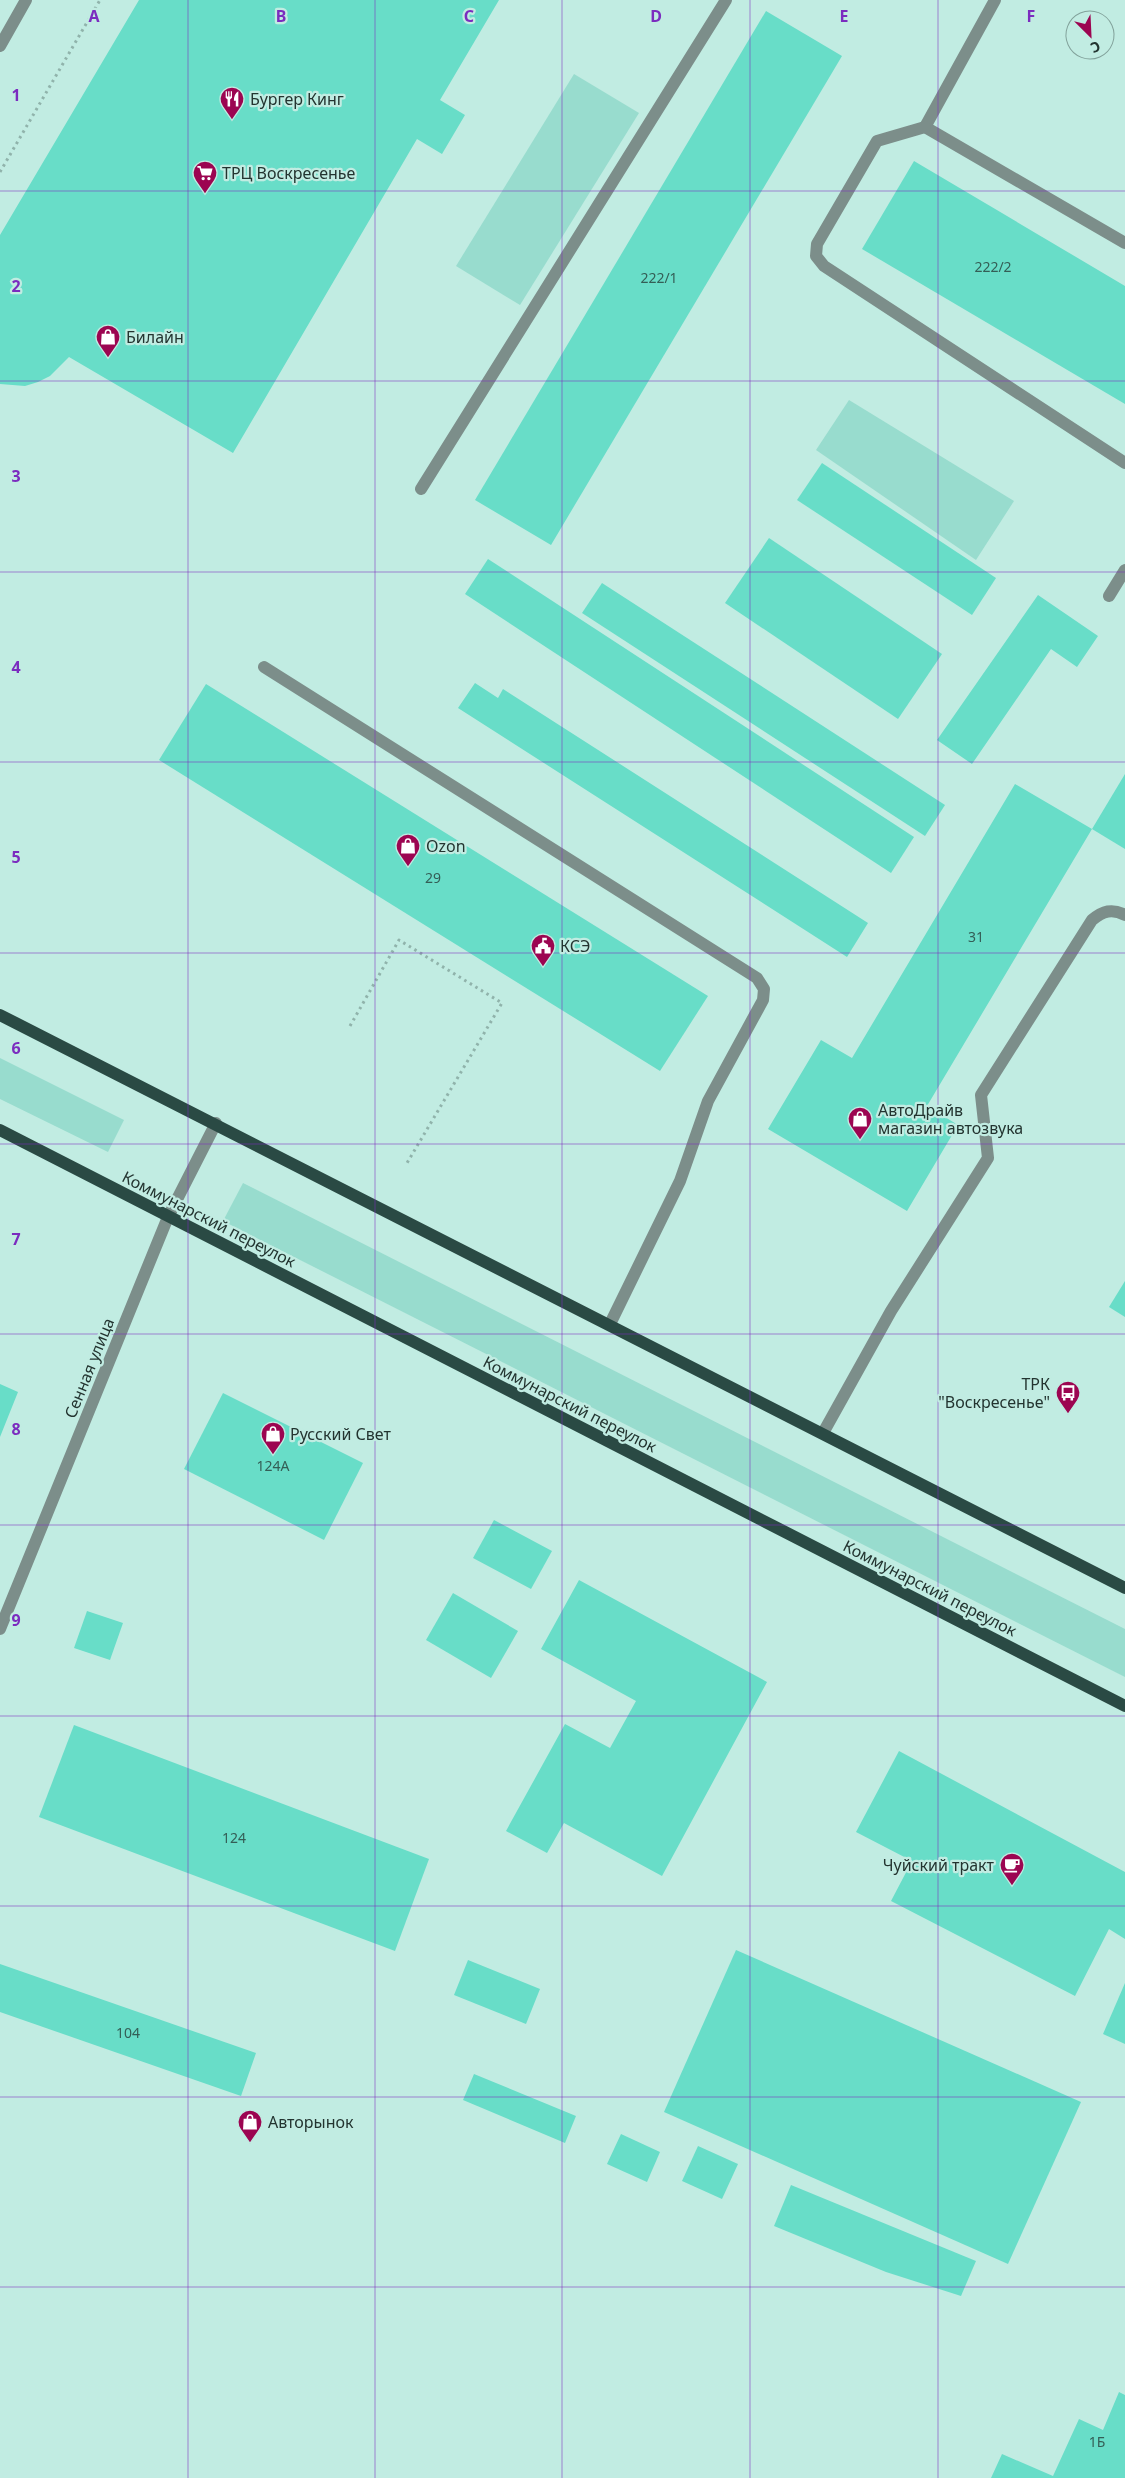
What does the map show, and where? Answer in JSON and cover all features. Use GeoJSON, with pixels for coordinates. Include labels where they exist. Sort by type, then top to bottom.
{"type":"FeatureCollection","features":[{"type":"Feature","properties":{"kind":"main road"},"geometry":{"type":"LineString","coordinates":[[0,1015],[610,1324],[1125,1588]]}},
{"type":"Feature","properties":{"kind":"main road","name":"Коммунарский переулок"},"geometry":{"type":"LineString","coordinates":[[0,1130],[1125,1706]]}},
{"type":"Feature","properties":{"kind":"street"},"geometry":{"type":"LineString","coordinates":[[0,46],[26,0]]}},
{"type":"Feature","properties":{"kind":"street"},"geometry":{"type":"LineString","coordinates":[[421,489],[726,0]]}},
{"type":"Feature","properties":{"kind":"street"},"geometry":{"type":"LineString","coordinates":[[995,0],[925,127],[877,141],[817,244],[816,256],[824,266],[1125,463]]}},
{"type":"Feature","properties":{"kind":"street"},"geometry":{"type":"LineString","coordinates":[[925,127],[1125,243]]}},
{"type":"Feature","properties":{"kind":"street"},"geometry":{"type":"LineString","coordinates":[[1109,596],[1125,570]]}},
{"type":"Feature","properties":{"kind":"street"},"geometry":{"type":"LineString","coordinates":[[264,667],[757,978],[764,989],[763,1000],[708,1100],[680,1180],[610,1324]]}},
{"type":"Feature","properties":{"kind":"street"},"geometry":{"type":"LineString","coordinates":[[823,1433],[891,1311],[988,1158],[981,1095],[1092,920],[1102,912],[1117,911],[1125,915]]}},
{"type":"Feature","properties":{"kind":"street","name":"Сенная улица"},"geometry":{"type":"LineString","coordinates":[[0,1629],[168,1217],[216,1124]]}},
{"type":"Feature","properties":{"kind":"path"},"geometry":{"type":"LineString","coordinates":[[0,172],[100,0]]}},
{"type":"Feature","properties":{"kind":"path"},"geometry":{"type":"LineString","coordinates":[[350,1026],[399,940],[502,1003],[407,1163]]}},
{"type":"Feature","properties":{"kind":"green space"},"geometry":{"type":"Polygon","coordinates":[[[574,74],[639,113],[520,305],[456,266],[574,74]]]}},
{"type":"Feature","properties":{"kind":"green space"},"geometry":{"type":"Polygon","coordinates":[[[849,400],[1014,501],[976,560],[816,450],[849,400]]]}},
{"type":"Feature","properties":{"kind":"green space"},"geometry":{"type":"Polygon","coordinates":[[[0,1058],[124,1120],[108,1152],[0,1099],[0,1058]]]}},
{"type":"Feature","properties":{"kind":"green space"},"geometry":{"type":"Polygon","coordinates":[[[243,1183],[1125,1629],[1125,1677],[223,1221],[243,1183]]]}},
{"type":"Feature","properties":{"kind":"building","name":"ТРЦ Воскресенье"},"geometry":{"type":"Polygon","coordinates":[[[139,0],[499,0],[440,100],[465,115],[442,154],[417,139],[233,453],[69,357],[50,376],[38,382],[25,386],[0,384],[0,235],[139,0]]]}},
{"type":"Feature","properties":{"kind":"building"},"geometry":{"type":"Polygon","coordinates":[[[766,11],[842,56],[551,545],[475,500],[766,11]]]}},
{"type":"Feature","properties":{"kind":"building"},"geometry":{"type":"Polygon","coordinates":[[[914,161],[1125,286],[1125,404],[862,249],[914,161]]]}},
{"type":"Feature","properties":{"kind":"building"},"geometry":{"type":"Polygon","coordinates":[[[822,463],[996,578],[972,615],[797,500],[822,463]]]}},
{"type":"Feature","properties":{"kind":"building"},"geometry":{"type":"Polygon","coordinates":[[[769,538],[942,654],[898,719],[725,603],[769,538]]]}},
{"type":"Feature","properties":{"kind":"building"},"geometry":{"type":"Polygon","coordinates":[[[488,559],[914,837],[891,873],[465,594],[488,559]]]}},
{"type":"Feature","properties":{"kind":"building"},"geometry":{"type":"Polygon","coordinates":[[[602,583],[945,805],[925,836],[582,613],[602,583]]]}},
{"type":"Feature","properties":{"kind":"building"},"geometry":{"type":"Polygon","coordinates":[[[1038,595],[1098,636],[1077,667],[1051,649],[972,764],[937,740],[1038,595]]]}},
{"type":"Feature","properties":{"kind":"building"},"geometry":{"type":"Polygon","coordinates":[[[475,683],[498,698],[503,689],[868,923],[847,957],[458,708],[475,683]]]}},
{"type":"Feature","properties":{"kind":"building"},"geometry":{"type":"Polygon","coordinates":[[[206,684],[708,996],[660,1071],[159,760],[206,684]]]}},
{"type":"Feature","properties":{"kind":"building"},"geometry":{"type":"Polygon","coordinates":[[[1125,774],[1125,849],[1092,829],[1125,774]]]}},
{"type":"Feature","properties":{"kind":"building"},"geometry":{"type":"Polygon","coordinates":[[[1015,784],[1092,829],[927,1106],[958,1125],[907,1211],[768,1129],[821,1040],[852,1058],[1015,784]]]}},
{"type":"Feature","properties":{"kind":"building"},"geometry":{"type":"Polygon","coordinates":[[[1125,1281],[1125,1317],[1109,1307],[1125,1281]]]}},
{"type":"Feature","properties":{"kind":"building"},"geometry":{"type":"Polygon","coordinates":[[[0,1384],[18,1392],[0,1437],[0,1384]]]}},
{"type":"Feature","properties":{"kind":"building"},"geometry":{"type":"Polygon","coordinates":[[[223,1393],[363,1463],[324,1540],[184,1469],[223,1393]]]}},
{"type":"Feature","properties":{"kind":"building"},"geometry":{"type":"Polygon","coordinates":[[[494,1520],[552,1551],[531,1589],[473,1558],[494,1520]]]}},
{"type":"Feature","properties":{"kind":"building"},"geometry":{"type":"Polygon","coordinates":[[[579,1580],[767,1682],[662,1876],[564,1823],[547,1853],[506,1831],[565,1724],[610,1748],[636,1701],[541,1649],[579,1580]]]}},
{"type":"Feature","properties":{"kind":"building"},"geometry":{"type":"Polygon","coordinates":[[[453,1593],[518,1631],[491,1678],[426,1640],[453,1593]]]}},
{"type":"Feature","properties":{"kind":"building"},"geometry":{"type":"Polygon","coordinates":[[[87,1611],[123,1623],[110,1660],[74,1648],[87,1611]]]}},
{"type":"Feature","properties":{"kind":"building"},"geometry":{"type":"Polygon","coordinates":[[[74,1725],[429,1859],[395,1951],[39,1817],[74,1725]]]}},
{"type":"Feature","properties":{"kind":"building","name":"Чуйский тракт"},"geometry":{"type":"Polygon","coordinates":[[[899,1751],[1125,1872],[1125,1939],[1109,1929],[1075,1996],[891,1901],[912,1861],[856,1832],[899,1751]]]}},
{"type":"Feature","properties":{"kind":"building"},"geometry":{"type":"Polygon","coordinates":[[[736,1950],[1081,2102],[1008,2264],[664,2112],[736,1950]]]}},
{"type":"Feature","properties":{"kind":"building"},"geometry":{"type":"Polygon","coordinates":[[[468,1960],[540,1989],[526,2024],[454,1995],[468,1960]]]}},
{"type":"Feature","properties":{"kind":"building"},"geometry":{"type":"Polygon","coordinates":[[[0,1964],[256,2053],[241,2096],[0,2012],[0,1964]]]}},
{"type":"Feature","properties":{"kind":"building"},"geometry":{"type":"Polygon","coordinates":[[[1125,1983],[1125,2044],[1103,2034],[1125,1983]]]}},
{"type":"Feature","properties":{"kind":"building"},"geometry":{"type":"Polygon","coordinates":[[[474,2074],[576,2116],[565,2143],[463,2100],[474,2074]]]}},
{"type":"Feature","properties":{"kind":"building"},"geometry":{"type":"Polygon","coordinates":[[[621,2134],[660,2152],[647,2182],[607,2164],[621,2134]]]}},
{"type":"Feature","properties":{"kind":"building"},"geometry":{"type":"Polygon","coordinates":[[[698,2146],[738,2164],[722,2199],[682,2181],[698,2146]]]}},
{"type":"Feature","properties":{"kind":"building"},"geometry":{"type":"Polygon","coordinates":[[[791,2185],[976,2261],[961,2296],[886,2272],[774,2226],[791,2185]]]}},
{"type":"Feature","properties":{"kind":"building"},"geometry":{"type":"Polygon","coordinates":[[[1119,2392],[1125,2395],[1125,2478],[991,2478],[1002,2454],[1053,2476],[1079,2419],[1103,2430],[1119,2392]]]}},
{"type":"Feature","properties":{"kind":"place","name":"Бургер Кинг"},"geometry":{"type":"Point","coordinates":[232,120]}},
{"type":"Feature","properties":{"kind":"place","name":"ТРЦ Воскресенье"},"geometry":{"type":"Point","coordinates":[205,194]}},
{"type":"Feature","properties":{"kind":"place","name":"Билайн"},"geometry":{"type":"Point","coordinates":[108,358]}},
{"type":"Feature","properties":{"kind":"place","name":"Ozon"},"geometry":{"type":"Point","coordinates":[408,867]}},
{"type":"Feature","properties":{"kind":"place","name":"КСЭ"},"geometry":{"type":"Point","coordinates":[543,967]}},
{"type":"Feature","properties":{"kind":"place","name":"АвтоДрайв магазин автозвука"},"geometry":{"type":"Point","coordinates":[860,1140]}},
{"type":"Feature","properties":{"kind":"place","name":"ТРК \"Воскресенье\""},"geometry":{"type":"Point","coordinates":[1068,1414]}},
{"type":"Feature","properties":{"kind":"place","name":"Русский Свет"},"geometry":{"type":"Point","coordinates":[273,1455]}},
{"type":"Feature","properties":{"kind":"place","name":"Чуйский тракт"},"geometry":{"type":"Point","coordinates":[1012,1886]}},
{"type":"Feature","properties":{"kind":"place","name":"Авторынок"},"geometry":{"type":"Point","coordinates":[250,2143]}}]}
